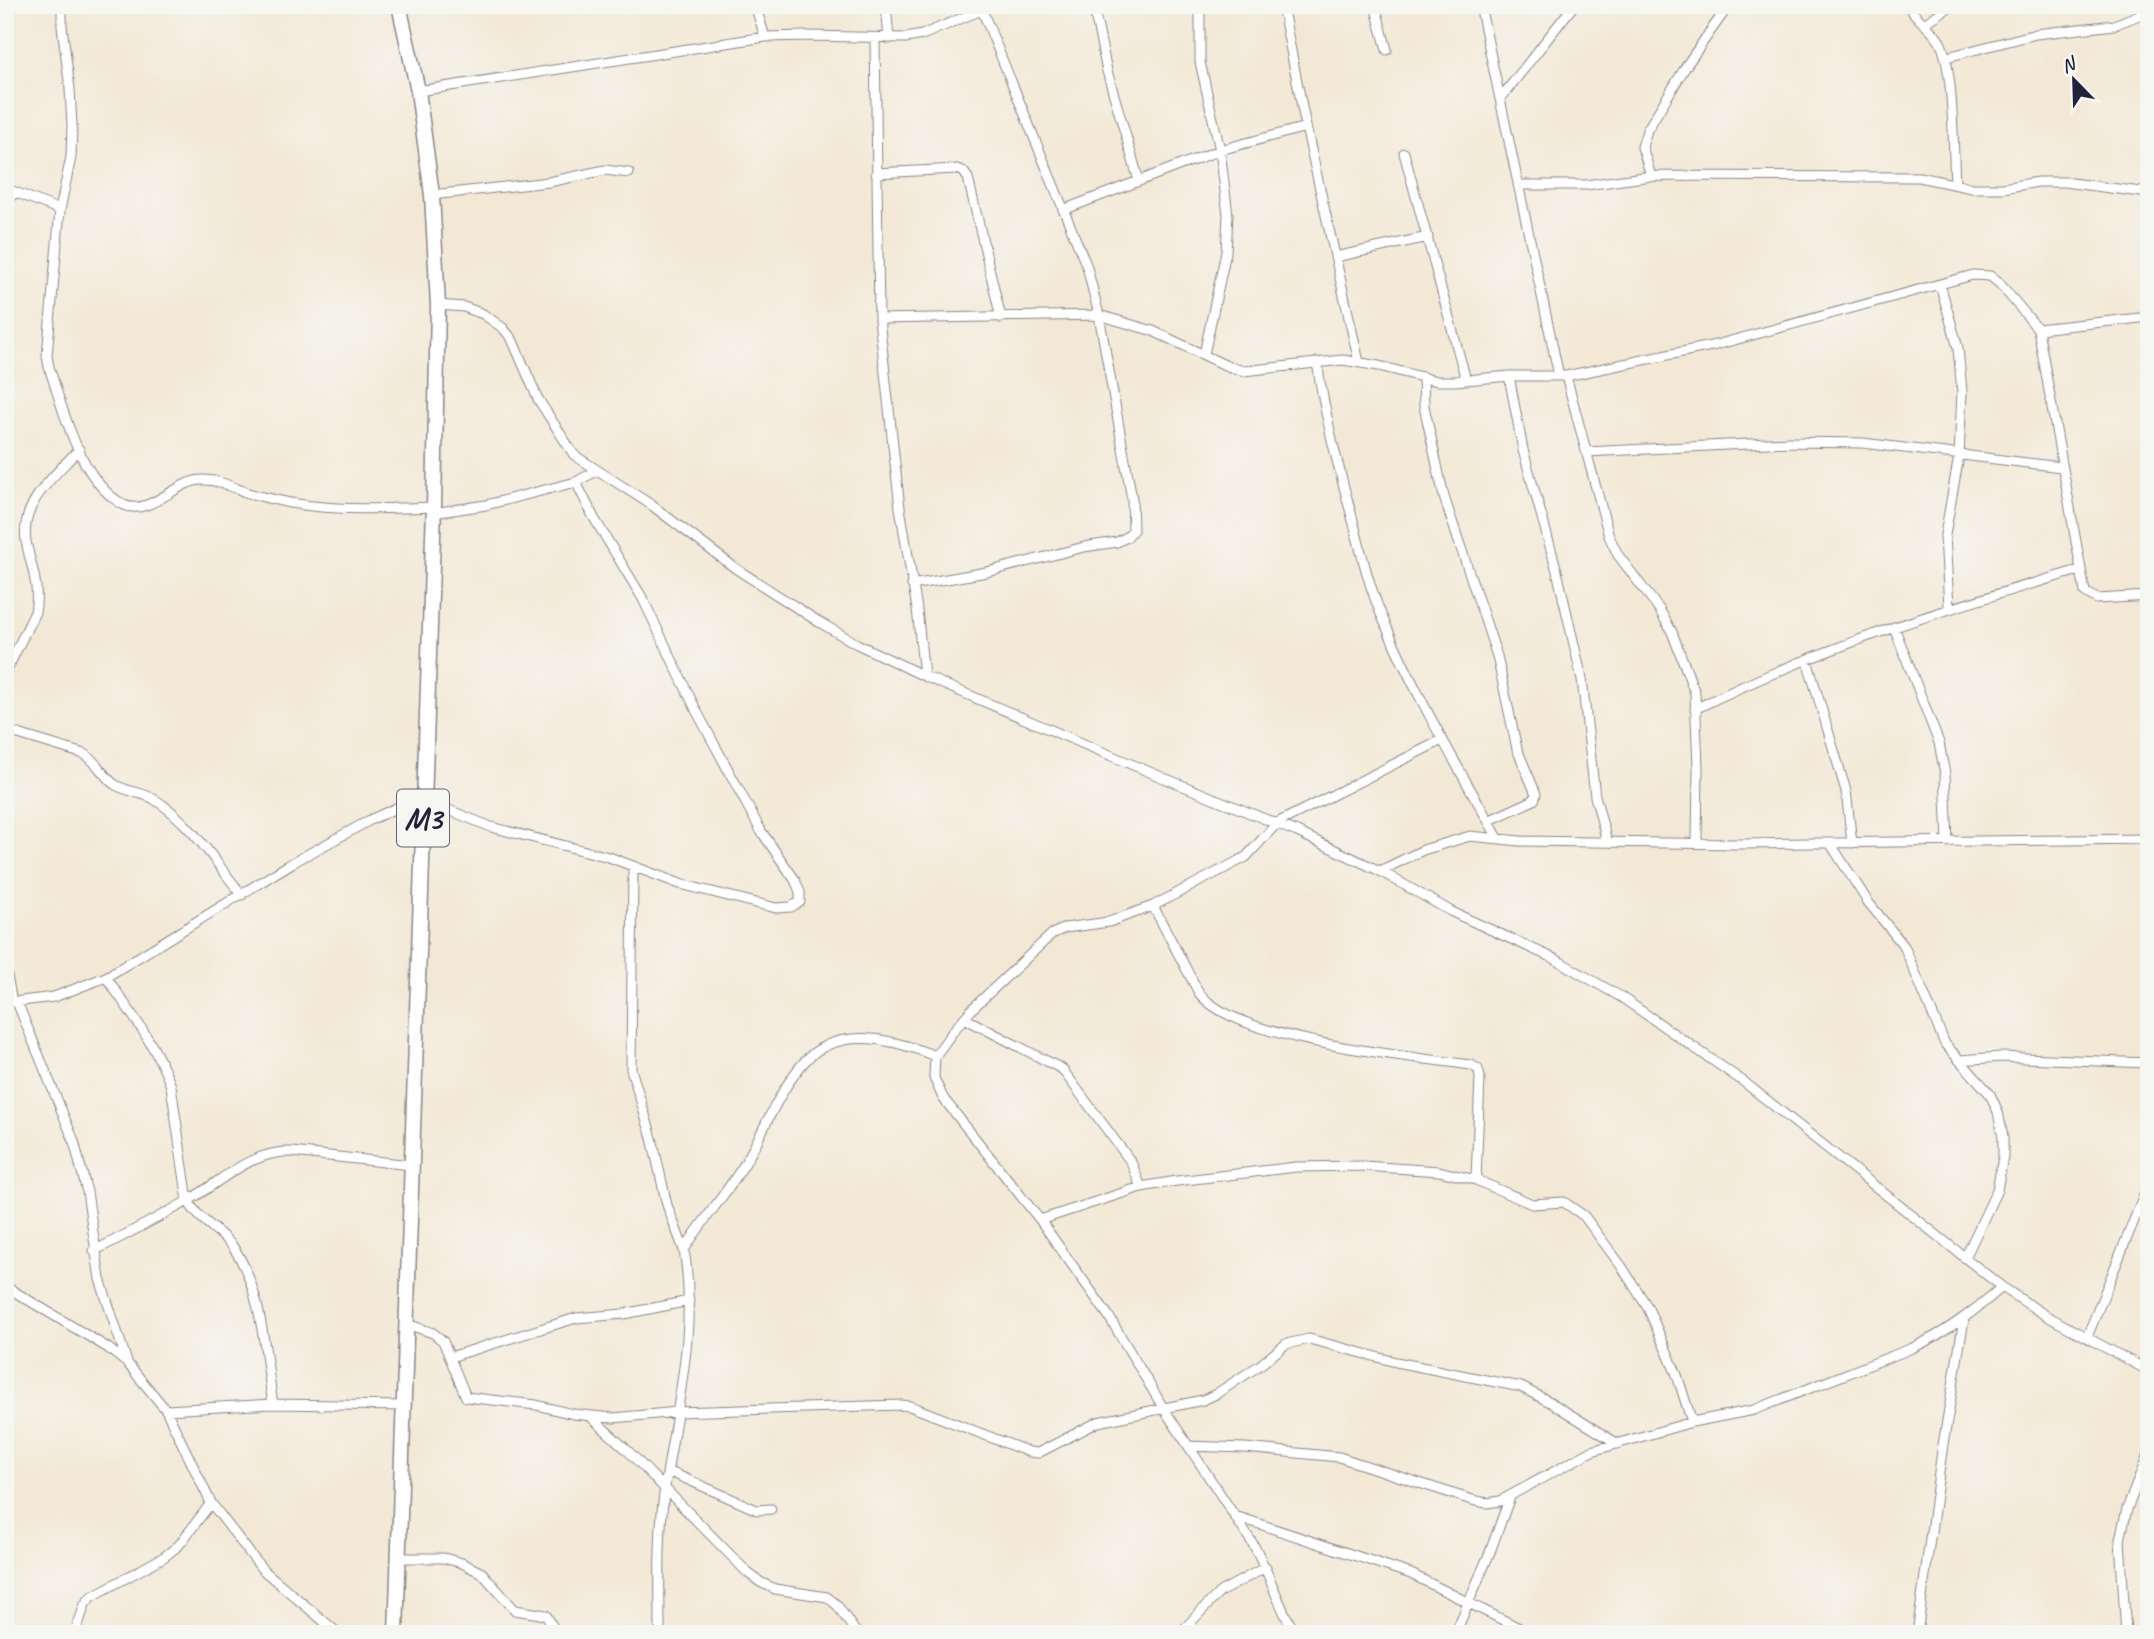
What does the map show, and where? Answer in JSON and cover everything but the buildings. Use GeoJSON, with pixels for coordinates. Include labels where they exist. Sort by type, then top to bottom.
{"type":"FeatureCollection","features":[{"type":"Feature","properties":{"kind":"main road","name":"M3"},"geometry":{"type":"LineString","coordinates":[[397,1634],[397,1558],[405,1406],[438,305],[432,195],[418,91],[399,5]]}},
{"type":"Feature","properties":{"kind":"street"},"geometry":{"type":"LineString","coordinates":[[62,5],[61,26],[71,89],[71,157],[60,209],[47,356],[79,449],[89,471],[103,489],[125,505],[134,508],[142,508],[199,480],[212,480],[251,494],[327,509],[433,510],[486,505],[576,482],[596,471]]}},
{"type":"Feature","properties":{"kind":"street"},"geometry":{"type":"LineString","coordinates":[[755,5],[765,37]]}},
{"type":"Feature","properties":{"kind":"street"},"geometry":{"type":"LineString","coordinates":[[886,5],[889,39]]}},
{"type":"Feature","properties":{"kind":"street"},"geometry":{"type":"LineString","coordinates":[[418,91],[765,37],[889,39],[922,35],[993,5]]}},
{"type":"Feature","properties":{"kind":"street"},"geometry":{"type":"LineString","coordinates":[[1093,5],[1107,71],[1139,181]]}},
{"type":"Feature","properties":{"kind":"street"},"geometry":{"type":"LineString","coordinates":[[1200,5],[1200,62],[1220,150],[1228,215],[1226,252],[1204,354]]}},
{"type":"Feature","properties":{"kind":"street"},"geometry":{"type":"LineString","coordinates":[[1282,5],[1306,127],[1359,362]]}},
{"type":"Feature","properties":{"kind":"street"},"geometry":{"type":"LineString","coordinates":[[1375,5],[1387,50]]}},
{"type":"Feature","properties":{"kind":"street"},"geometry":{"type":"LineString","coordinates":[[1480,5],[1562,376],[1609,536],[1618,555],[1659,609],[1672,632],[1695,693],[1697,842]]}},
{"type":"Feature","properties":{"kind":"street"},"geometry":{"type":"LineString","coordinates":[[1500,99],[1574,5]]}},
{"type":"Feature","properties":{"kind":"street"},"geometry":{"type":"LineString","coordinates":[[1651,176],[1642,139],[1688,64],[1729,5]]}},
{"type":"Feature","properties":{"kind":"street"},"geometry":{"type":"LineString","coordinates":[[1908,5],[1936,35],[1947,57],[1955,184]]}},
{"type":"Feature","properties":{"kind":"street"},"geometry":{"type":"LineString","coordinates":[[1924,24],[1952,5]]}},
{"type":"Feature","properties":{"kind":"street"},"geometry":{"type":"LineString","coordinates":[[912,585],[987,572],[1084,547],[1116,542],[1128,537],[1133,530],[1132,499],[1099,315],[1087,267],[982,10]]}},
{"type":"Feature","properties":{"kind":"street"},"geometry":{"type":"LineString","coordinates":[[1947,57],[2036,34],[2114,25],[2149,11]]}},
{"type":"Feature","properties":{"kind":"street"},"geometry":{"type":"LineString","coordinates":[[875,38],[880,319],[900,508],[917,609],[924,676]]}},
{"type":"Feature","properties":{"kind":"street"},"geometry":{"type":"LineString","coordinates":[[1063,210],[1220,150],[1306,127]]}},
{"type":"Feature","properties":{"kind":"street"},"geometry":{"type":"LineString","coordinates":[[1404,153],[1466,380]]}},
{"type":"Feature","properties":{"kind":"street"},"geometry":{"type":"LineString","coordinates":[[876,173],[957,169],[963,171],[968,178],[1000,318]]}},
{"type":"Feature","properties":{"kind":"street"},"geometry":{"type":"LineString","coordinates":[[432,195],[549,182],[605,170],[629,173]]}},
{"type":"Feature","properties":{"kind":"street"},"geometry":{"type":"LineString","coordinates":[[1518,185],[1586,185],[1651,176],[1919,177],[1972,188],[2064,182],[2149,193]]}},
{"type":"Feature","properties":{"kind":"street"},"geometry":{"type":"LineString","coordinates":[[5,207],[10,190],[60,209]]}},
{"type":"Feature","properties":{"kind":"street"},"geometry":{"type":"LineString","coordinates":[[1335,257],[1429,237]]}},
{"type":"Feature","properties":{"kind":"street"},"geometry":{"type":"LineString","coordinates":[[880,319],[1099,315],[1153,331],[1227,366],[1244,371],[1343,360],[1437,381],[1466,380],[1509,376],[1562,376],[1716,345],[1973,275],[1990,276],[2038,329],[2060,467],[2085,592],[2097,599],[2149,596]]}},
{"type":"Feature","properties":{"kind":"street"},"geometry":{"type":"LineString","coordinates":[[1940,284],[1958,348],[1962,392],[1959,456],[1945,535],[1949,607]]}},
{"type":"Feature","properties":{"kind":"street"},"geometry":{"type":"LineString","coordinates":[[438,305],[464,307],[483,314],[503,328],[512,339],[538,399],[574,455],[650,504],[744,573],[819,622],[857,644],[924,676],[1159,776],[1278,823],[1380,871],[1452,912],[1555,959],[1620,997],[1744,1082],[2002,1287],[2045,1315],[2149,1371]]}},
{"type":"Feature","properties":{"kind":"street"},"geometry":{"type":"LineString","coordinates":[[2038,329],[2149,317]]}},
{"type":"Feature","properties":{"kind":"street"},"geometry":{"type":"LineString","coordinates":[[1317,362],[1323,407],[1366,568],[1385,624],[1442,740],[1498,838]]}},
{"type":"Feature","properties":{"kind":"street"},"geometry":{"type":"LineString","coordinates":[[1509,376],[1523,450],[1557,571],[1583,680],[1595,796],[1607,841]]}},
{"type":"Feature","properties":{"kind":"street"},"geometry":{"type":"LineString","coordinates":[[1423,377],[1424,406],[1444,497],[1497,656],[1517,749],[1536,794],[1534,800],[1488,821]]}},
{"type":"Feature","properties":{"kind":"street"},"geometry":{"type":"LineString","coordinates":[[1586,452],[1789,442],[1863,443],[2060,467]]}},
{"type":"Feature","properties":{"kind":"street"},"geometry":{"type":"LineString","coordinates":[[5,674],[35,612],[37,601],[37,580],[26,541],[28,511],[39,493],[79,449]]}},
{"type":"Feature","properties":{"kind":"street"},"geometry":{"type":"LineString","coordinates":[[11,1002],[54,998],[106,976],[292,863],[384,813],[409,802],[424,800],[491,827],[610,857],[680,884],[776,908],[800,902],[800,892],[795,880],[761,831],[702,722],[643,599],[594,519],[576,482]]}},
{"type":"Feature","properties":{"kind":"street"},"geometry":{"type":"LineString","coordinates":[[1695,709],[1751,682],[1949,607],[2079,570]]}},
{"type":"Feature","properties":{"kind":"street"},"geometry":{"type":"LineString","coordinates":[[1894,627],[1938,743],[1945,774],[1948,842]]}},
{"type":"Feature","properties":{"kind":"street"},"geometry":{"type":"LineString","coordinates":[[1807,660],[1846,791],[1852,843]]}},
{"type":"Feature","properties":{"kind":"street"},"geometry":{"type":"LineString","coordinates":[[5,730],[84,754],[92,758],[109,781],[152,798],[184,824],[243,895]]}},
{"type":"Feature","properties":{"kind":"street"},"geometry":{"type":"LineString","coordinates":[[1296,1634],[1266,1567],[1164,1409],[1108,1315],[1040,1220],[943,1098],[934,1078],[935,1056],[964,1018],[1052,934],[1071,927],[1109,922],[1153,906],[1246,857],[1278,823],[1442,740]]}},
{"type":"Feature","properties":{"kind":"street"},"geometry":{"type":"LineString","coordinates":[[1380,871],[1423,850],[1470,836],[1520,841],[1830,843],[2149,839]]}},
{"type":"Feature","properties":{"kind":"street"},"geometry":{"type":"LineString","coordinates":[[1830,843],[1868,902],[1904,946],[1945,1044],[1990,1094],[1998,1112],[2003,1136],[2003,1157],[1997,1191],[1965,1258]]}},
{"type":"Feature","properties":{"kind":"street"},"geometry":{"type":"LineString","coordinates":[[634,866],[631,1069],[652,1138],[667,1205],[684,1250],[689,1278],[678,1412],[665,1488],[660,1634]]}},
{"type":"Feature","properties":{"kind":"street"},"geometry":{"type":"LineString","coordinates":[[1153,906],[1199,993],[1241,1021],[1298,1039],[1471,1065],[1478,1069],[1480,1077],[1476,1180]]}},
{"type":"Feature","properties":{"kind":"street"},"geometry":{"type":"LineString","coordinates":[[5,965],[11,1002],[74,1141],[87,1192],[100,1279],[128,1364]]}},
{"type":"Feature","properties":{"kind":"street"},"geometry":{"type":"LineString","coordinates":[[106,976],[138,1022],[172,1086],[188,1200],[194,1212],[232,1245],[248,1275],[257,1300],[273,1404]]}},
{"type":"Feature","properties":{"kind":"street"},"geometry":{"type":"LineString","coordinates":[[964,1018],[1062,1069],[1131,1162],[1141,1187]]}},
{"type":"Feature","properties":{"kind":"street"},"geometry":{"type":"LineString","coordinates":[[684,1250],[724,1196],[790,1080],[806,1059],[827,1046],[851,1038],[907,1044],[935,1056]]}},
{"type":"Feature","properties":{"kind":"street"},"geometry":{"type":"LineString","coordinates":[[1959,1060],[2001,1057],[2149,1063]]}},
{"type":"Feature","properties":{"kind":"street"},"geometry":{"type":"LineString","coordinates":[[94,1251],[188,1200],[261,1155],[276,1152],[411,1165]]}},
{"type":"Feature","properties":{"kind":"street"},"geometry":{"type":"LineString","coordinates":[[1040,1220],[1141,1187],[1296,1167],[1363,1166],[1439,1171],[1476,1180],[1532,1204],[1564,1202],[1584,1216],[1648,1308],[1677,1375],[1692,1422]]}},
{"type":"Feature","properties":{"kind":"street"},"geometry":{"type":"LineString","coordinates":[[2087,1337],[2149,1183]]}},
{"type":"Feature","properties":{"kind":"street"},"geometry":{"type":"LineString","coordinates":[[5,1286],[108,1348],[128,1364],[166,1410],[211,1503],[262,1569],[339,1634]]}},
{"type":"Feature","properties":{"kind":"street"},"geometry":{"type":"LineString","coordinates":[[1188,1446],[1245,1448],[1339,1457],[1487,1503],[1510,1497],[1573,1460],[1692,1422],[1754,1410],[1935,1338],[1964,1320],[2002,1287]]}},
{"type":"Feature","properties":{"kind":"street"},"geometry":{"type":"LineString","coordinates":[[450,1357],[576,1318],[624,1314],[689,1301]]}},
{"type":"Feature","properties":{"kind":"street"},"geometry":{"type":"LineString","coordinates":[[1917,1634],[1942,1451],[1964,1320]]}},
{"type":"Feature","properties":{"kind":"street"},"geometry":{"type":"LineString","coordinates":[[407,1324],[433,1333],[443,1341],[466,1398],[536,1405],[591,1417],[901,1405],[1038,1453],[1098,1422],[1187,1405],[1216,1394],[1286,1344],[1309,1339],[1396,1362],[1521,1387],[1618,1444]]}},
{"type":"Feature","properties":{"kind":"street"},"geometry":{"type":"LineString","coordinates":[[166,1410],[273,1404],[405,1406]]}},
{"type":"Feature","properties":{"kind":"street"},"geometry":{"type":"LineString","coordinates":[[591,1417],[760,1582],[775,1589],[827,1597],[857,1634]]}},
{"type":"Feature","properties":{"kind":"street"},"geometry":{"type":"LineString","coordinates":[[2126,1634],[2120,1540],[2127,1509],[2149,1453]]}},
{"type":"Feature","properties":{"kind":"street"},"geometry":{"type":"LineString","coordinates":[[668,1471],[757,1510],[771,1509]]}},
{"type":"Feature","properties":{"kind":"street"},"geometry":{"type":"LineString","coordinates":[[1455,1634],[1510,1497]]}},
{"type":"Feature","properties":{"kind":"street"},"geometry":{"type":"LineString","coordinates":[[75,1634],[85,1604],[92,1597],[164,1557],[179,1545],[211,1503]]}},
{"type":"Feature","properties":{"kind":"street"},"geometry":{"type":"LineString","coordinates":[[1235,1516],[1411,1574],[1484,1608],[1531,1634]]}},
{"type":"Feature","properties":{"kind":"street"},"geometry":{"type":"LineString","coordinates":[[397,1558],[444,1558],[472,1568],[482,1573],[515,1610],[546,1615],[557,1634]]}},
{"type":"Feature","properties":{"kind":"street"},"geometry":{"type":"LineString","coordinates":[[1179,1634],[1220,1592],[1266,1567]]}}]}
